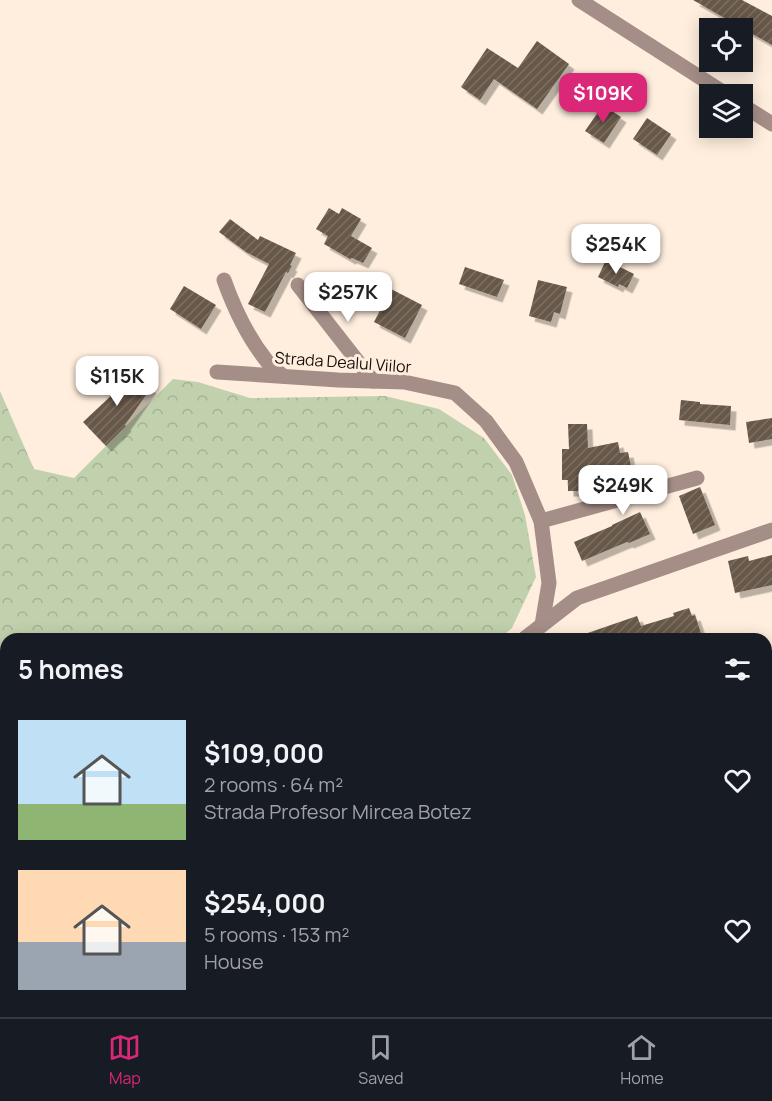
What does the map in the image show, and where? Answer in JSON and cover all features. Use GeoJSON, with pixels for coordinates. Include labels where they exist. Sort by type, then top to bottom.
{"type":"FeatureCollection","features":[{"type":"Feature","properties":{"kind":"street"},"geometry":{"type":"LineString","coordinates":[[579,0],[710,84]]}},
{"type":"Feature","properties":{"kind":"street"},"geometry":{"type":"LineString","coordinates":[[753,112],[772,124]]}},
{"type":"Feature","properties":{"kind":"street"},"geometry":{"type":"LineString","coordinates":[[224,280],[232,304],[249,336],[266,361],[283,376]]}},
{"type":"Feature","properties":{"kind":"street"},"geometry":{"type":"LineString","coordinates":[[298,285],[373,381]]}},
{"type":"Feature","properties":{"kind":"street","name":"Strada Dealul Viilor"},"geometry":{"type":"LineString","coordinates":[[217,372],[404,382],[455,393],[486,421],[516,462],[541,521],[549,583],[542,625]]}},
{"type":"Feature","properties":{"kind":"street"},"geometry":{"type":"LineString","coordinates":[[541,521],[697,478]]}},
{"type":"Feature","properties":{"kind":"street"},"geometry":{"type":"LineString","coordinates":[[532,633],[577,598],[772,530]]}},
{"type":"Feature","properties":{"kind":"green space"},"geometry":{"type":"Polygon","coordinates":[[[173,379],[198,382],[250,398],[385,396],[439,409],[484,438],[512,475],[525,515],[536,577],[512,628],[506,633],[0,633],[0,391],[34,469],[74,478],[173,379]]]}},
{"type":"Feature","properties":{"kind":"building"},"geometry":{"type":"Polygon","coordinates":[[[693,0],[742,0],[772,16],[772,45],[753,34],[753,18],[725,18],[693,0]]]}},
{"type":"Feature","properties":{"kind":"building"},"geometry":{"type":"Polygon","coordinates":[[[537,41],[569,64],[537,109],[494,79],[480,100],[461,87],[487,48],[518,68],[537,41]]]}},
{"type":"Feature","properties":{"kind":"building"},"geometry":{"type":"Polygon","coordinates":[[[603,105],[621,117],[604,143],[585,131],[603,105]]]}},
{"type":"Feature","properties":{"kind":"building"},"geometry":{"type":"Polygon","coordinates":[[[647,118],[671,134],[657,155],[633,139],[647,118]]]}},
{"type":"Feature","properties":{"kind":"building"},"geometry":{"type":"Polygon","coordinates":[[[329,208],[339,214],[342,208],[361,219],[351,236],[372,248],[363,263],[350,259],[324,244],[328,236],[316,229],[329,208]]]}},
{"type":"Feature","properties":{"kind":"building"},"geometry":{"type":"Polygon","coordinates":[[[230,219],[258,240],[260,236],[296,253],[290,265],[292,266],[288,273],[286,272],[265,312],[248,304],[269,264],[246,252],[219,232],[230,219]]]}},
{"type":"Feature","properties":{"kind":"building"},"geometry":{"type":"Polygon","coordinates":[[[606,260],[634,274],[627,288],[619,284],[618,287],[598,277],[606,260]]]}},
{"type":"Feature","properties":{"kind":"building"},"geometry":{"type":"Polygon","coordinates":[[[465,267],[504,280],[497,297],[459,284],[465,267]]]}},
{"type":"Feature","properties":{"kind":"building"},"geometry":{"type":"Polygon","coordinates":[[[538,280],[567,287],[560,314],[554,312],[551,322],[529,316],[538,280]]]}},
{"type":"Feature","properties":{"kind":"building"},"geometry":{"type":"Polygon","coordinates":[[[184,286],[216,305],[201,329],[170,309],[184,286]]]}},
{"type":"Feature","properties":{"kind":"building"},"geometry":{"type":"Polygon","coordinates":[[[391,289],[422,305],[405,338],[374,322],[391,289]]]}},
{"type":"Feature","properties":{"kind":"building"},"geometry":{"type":"Polygon","coordinates":[[[123,368],[151,388],[126,426],[106,446],[83,422],[113,394],[107,390],[123,368]]]}},
{"type":"Feature","properties":{"kind":"building"},"geometry":{"type":"Polygon","coordinates":[[[681,400],[731,406],[730,425],[679,420],[681,400]]]}},
{"type":"Feature","properties":{"kind":"building"},"geometry":{"type":"Polygon","coordinates":[[[772,418],[772,439],[749,443],[746,422],[772,418]]]}},
{"type":"Feature","properties":{"kind":"building"},"geometry":{"type":"Polygon","coordinates":[[[568,424],[587,424],[588,448],[618,442],[620,453],[628,452],[633,476],[589,486],[589,491],[568,491],[568,480],[562,480],[562,449],[569,449],[568,424]]]}},
{"type":"Feature","properties":{"kind":"building"},"geometry":{"type":"Polygon","coordinates":[[[700,487],[715,525],[693,534],[679,496],[700,487]]]}},
{"type":"Feature","properties":{"kind":"building"},"geometry":{"type":"Polygon","coordinates":[[[640,512],[650,534],[582,561],[574,542],[640,512]]]}},
{"type":"Feature","properties":{"kind":"building"},"geometry":{"type":"Polygon","coordinates":[[[772,555],[772,585],[735,593],[728,561],[748,556],[749,561],[772,555]]]}},
{"type":"Feature","properties":{"kind":"building"},"geometry":{"type":"Polygon","coordinates":[[[689,608],[692,616],[695,615],[701,633],[588,633],[637,616],[641,626],[674,616],[673,613],[689,608]]]}}]}
